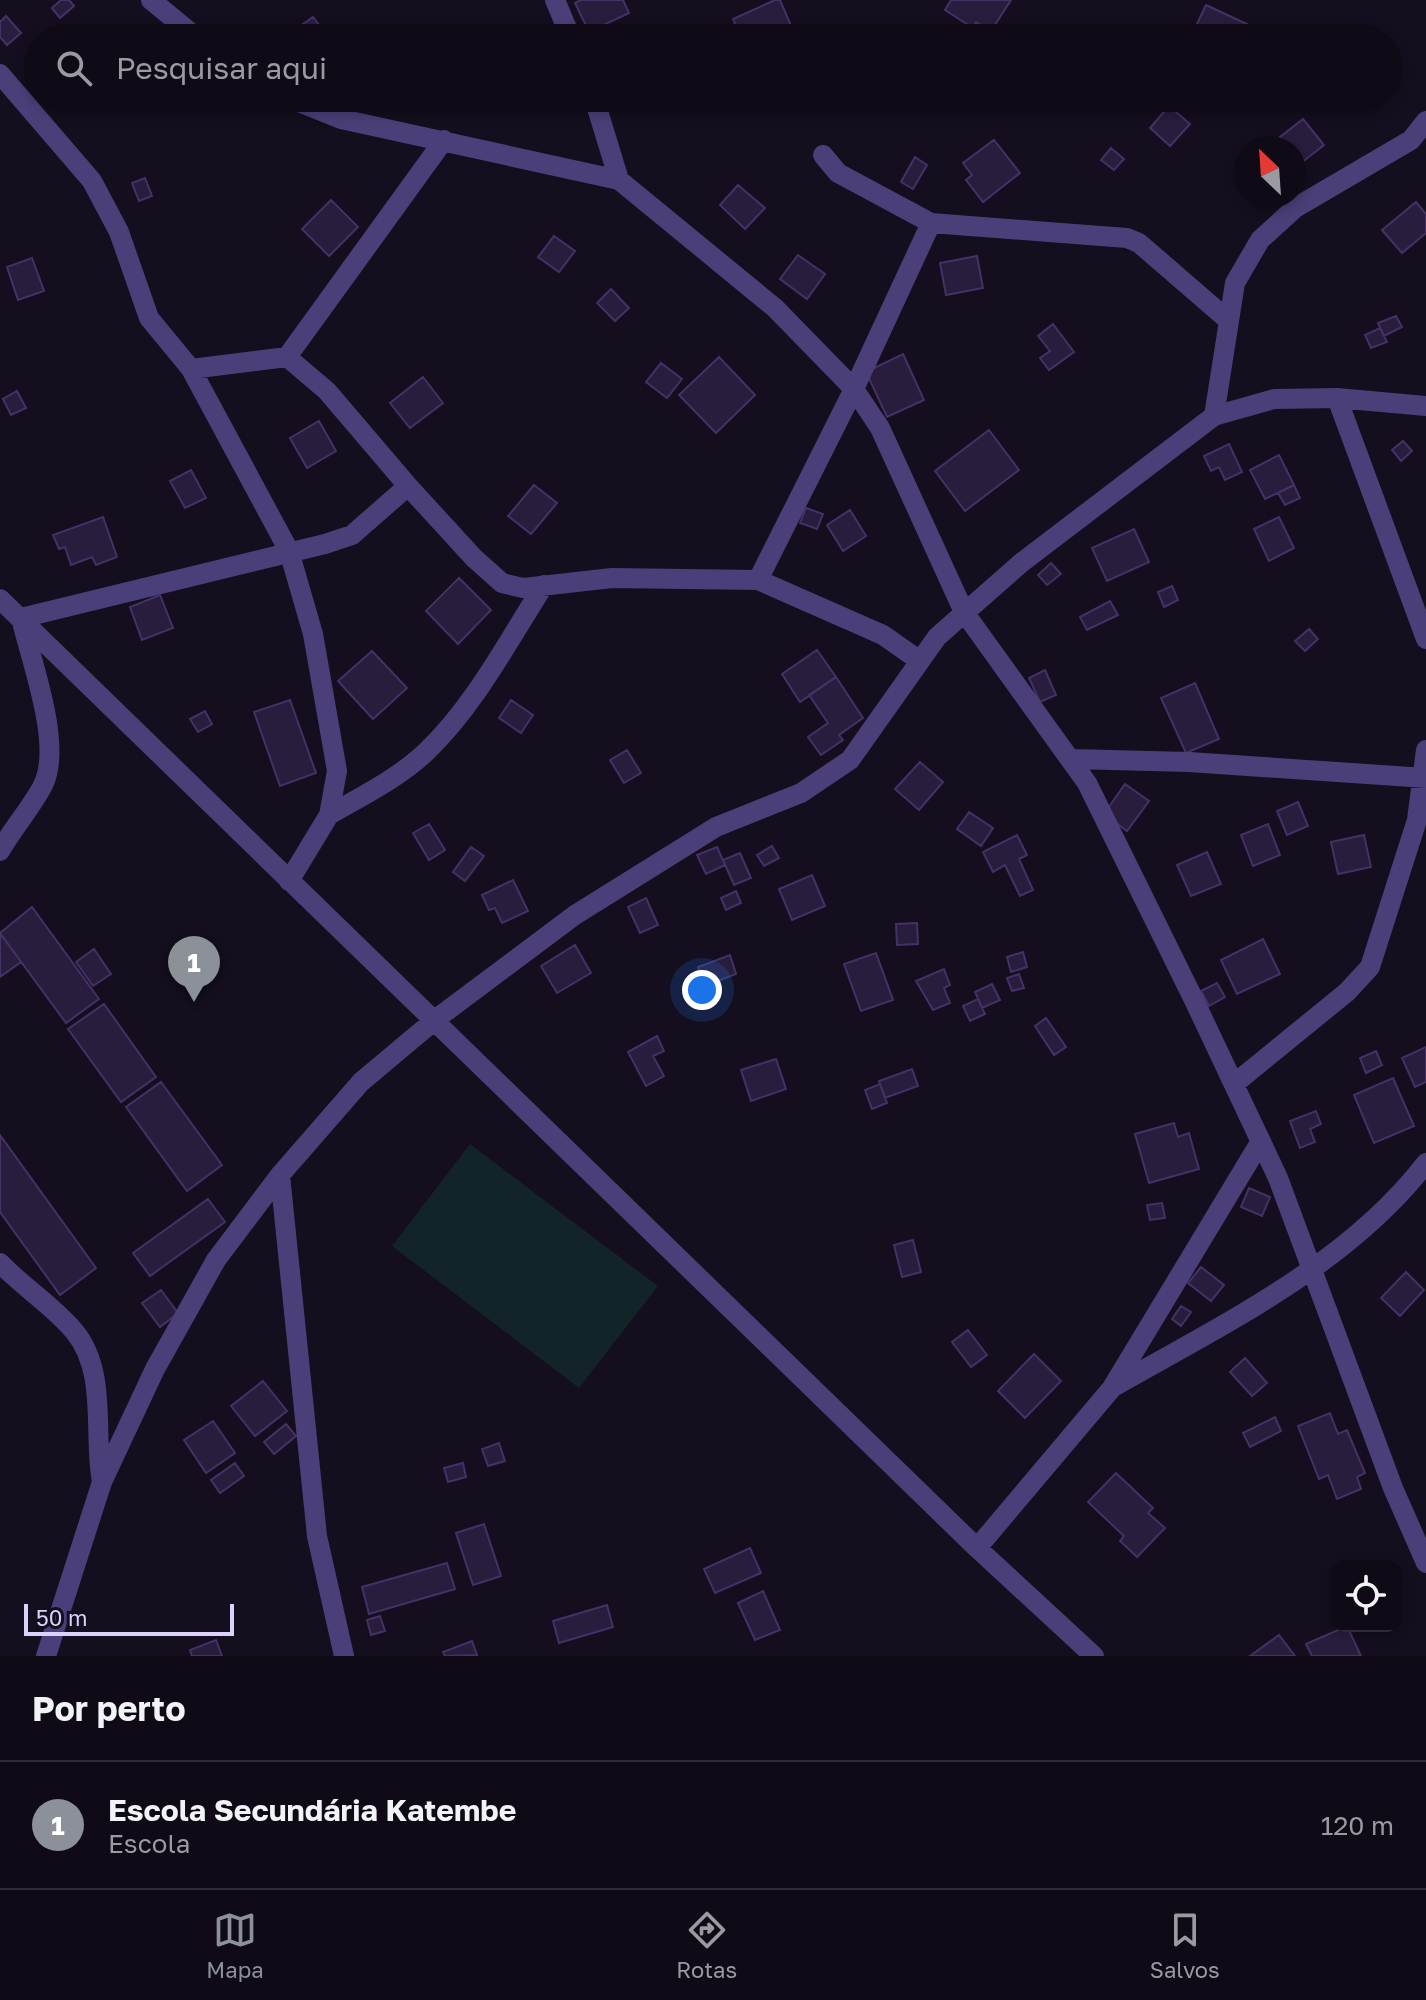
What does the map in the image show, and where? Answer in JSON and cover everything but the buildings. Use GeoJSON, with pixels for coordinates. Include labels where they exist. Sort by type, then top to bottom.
{"type":"FeatureCollection","features":[{"type":"Feature","properties":{"kind":"street"},"geometry":{"type":"LineString","coordinates":[[151,0],[180,24]]}},
{"type":"Feature","properties":{"kind":"street"},"geometry":{"type":"LineString","coordinates":[[555,0],[565,24]]}},
{"type":"Feature","properties":{"kind":"street"},"geometry":{"type":"LineString","coordinates":[[0,74],[24,102]]}},
{"type":"Feature","properties":{"kind":"street"},"geometry":{"type":"LineString","coordinates":[[33,112],[92,181],[119,232],[149,318],[191,369],[289,551],[313,634],[337,771],[329,815],[289,881]]}},
{"type":"Feature","properties":{"kind":"street"},"geometry":{"type":"LineString","coordinates":[[324,112],[341,119],[619,180],[775,308],[854,389],[880,428],[964,612],[1022,697],[1072,759],[1234,1084],[1313,1268],[1393,1488],[1426,1563]]}},
{"type":"Feature","properties":{"kind":"street"},"geometry":{"type":"LineString","coordinates":[[598,112],[619,180]]}},
{"type":"Feature","properties":{"kind":"street"},"geometry":{"type":"LineString","coordinates":[[1214,416],[1235,283],[1260,240],[1295,208],[1411,140],[1426,121]]}},
{"type":"Feature","properties":{"kind":"street"},"geometry":{"type":"LineString","coordinates":[[191,369],[287,357],[444,140]]}},
{"type":"Feature","properties":{"kind":"street"},"geometry":{"type":"LineString","coordinates":[[823,155],[838,173],[931,223],[1127,238],[1139,243],[1228,320]]}},
{"type":"Feature","properties":{"kind":"street"},"geometry":{"type":"LineString","coordinates":[[758,580],[854,389],[931,223]]}},
{"type":"Feature","properties":{"kind":"street"},"geometry":{"type":"LineString","coordinates":[[287,357],[327,391],[408,486],[474,558],[502,583],[523,588],[612,578],[758,580],[883,635],[920,661]]}},
{"type":"Feature","properties":{"kind":"street"},"geometry":{"type":"LineString","coordinates":[[1337,398],[1426,639]]}},
{"type":"Feature","properties":{"kind":"street"},"geometry":{"type":"LineString","coordinates":[[46,1656],[102,1482],[155,1369],[216,1260],[280,1175],[361,1082],[436,1019],[575,915],[716,827],[801,793],[850,760],[937,637],[964,612],[1214,416],[1274,399],[1337,398],[1426,406]]}},
{"type":"Feature","properties":{"kind":"street"},"geometry":{"type":"LineString","coordinates":[[21,618],[352,535],[408,486]]}},
{"type":"Feature","properties":{"kind":"street"},"geometry":{"type":"LineString","coordinates":[[329,815],[399,774],[426,752],[455,721],[544,585]]}},
{"type":"Feature","properties":{"kind":"street"},"geometry":{"type":"LineString","coordinates":[[0,599],[289,881],[436,1019],[977,1548],[1094,1656]]}},
{"type":"Feature","properties":{"kind":"street"},"geometry":{"type":"LineString","coordinates":[[0,851],[43,785],[49,768],[49,732],[21,618]]}},
{"type":"Feature","properties":{"kind":"street"},"geometry":{"type":"LineString","coordinates":[[1234,1084],[1347,992],[1370,967],[1417,820],[1426,750]]}},
{"type":"Feature","properties":{"kind":"street"},"geometry":{"type":"LineString","coordinates":[[1072,759],[1189,762],[1424,777]]}},
{"type":"Feature","properties":{"kind":"street"},"geometry":{"type":"LineString","coordinates":[[977,1548],[1112,1388],[1261,1141]]}},
{"type":"Feature","properties":{"kind":"street"},"geometry":{"type":"LineString","coordinates":[[1112,1388],[1313,1268],[1382,1215],[1426,1163]]}},
{"type":"Feature","properties":{"kind":"street"},"geometry":{"type":"LineString","coordinates":[[280,1175],[317,1536],[344,1656]]}},
{"type":"Feature","properties":{"kind":"street"},"geometry":{"type":"LineString","coordinates":[[0,1263],[73,1329],[84,1344],[90,1359],[97,1405],[96,1451],[102,1482]]}},
{"type":"Feature","properties":{"kind":"shaded area"},"geometry":{"type":"Polygon","coordinates":[[[470,1144],[658,1286],[579,1388],[392,1246],[470,1144]]]}},
{"type":"Feature","properties":{"kind":"place","name":"Escola Secundária Katembe"},"geometry":{"type":"Point","coordinates":[194,1002]}}]}
